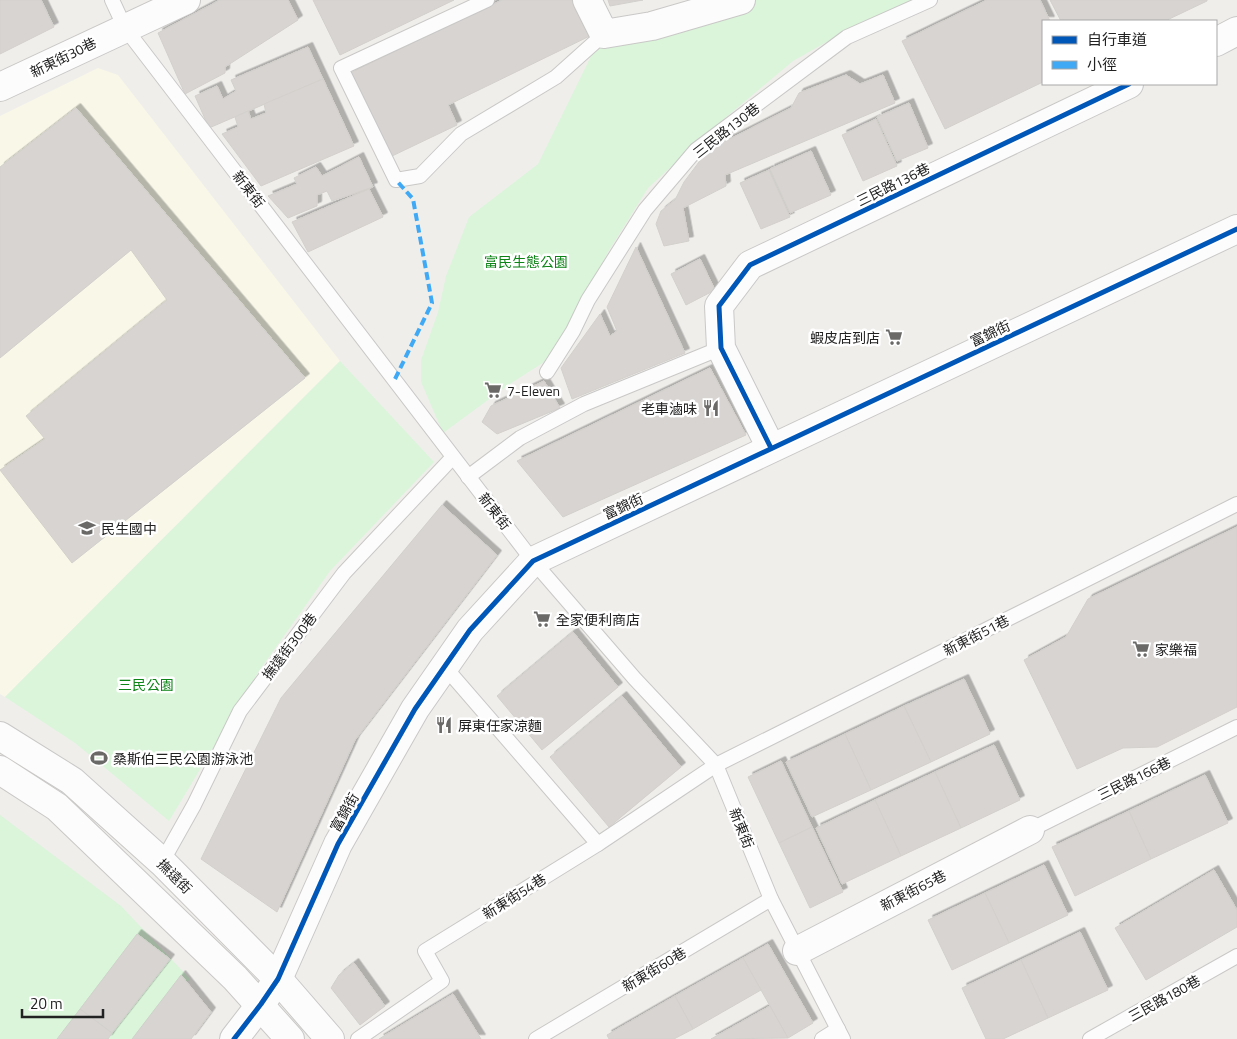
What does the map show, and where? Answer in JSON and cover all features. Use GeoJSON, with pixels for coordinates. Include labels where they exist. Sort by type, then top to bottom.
{"type":"FeatureCollection","features":[{"type":"Feature","properties":{"kind":"street","name":"新東街30巷"},"geometry":{"type":"LineString","coordinates":[[0,87],[186,0]]}},
{"type":"Feature","properties":{"kind":"street"},"geometry":{"type":"LineString","coordinates":[[587,0],[604,34],[652,26],[741,0]]}},
{"type":"Feature","properties":{"kind":"street"},"geometry":{"type":"LineString","coordinates":[[1217,41],[1237,31]]}},
{"type":"Feature","properties":{"kind":"street","name":"三民路136巷"},"geometry":{"type":"LineString","coordinates":[[721,348],[719,306],[750,265],[1126,85]]}},
{"type":"Feature","properties":{"kind":"street","name":"富錦街"},"geometry":{"type":"LineString","coordinates":[[234,1039],[278,979],[338,844],[415,710],[470,630],[533,561],[1237,229]]}},
{"type":"Feature","properties":{"kind":"street"},"geometry":{"type":"LineString","coordinates":[[721,348],[771,448]]}},
{"type":"Feature","properties":{"kind":"street","name":"撫遠街"},"geometry":{"type":"LineString","coordinates":[[0,736],[72,781],[162,862],[278,979],[330,1039]]}},
{"type":"Feature","properties":{"kind":"street"},"geometry":{"type":"LineString","coordinates":[[0,770],[57,807],[261,1004],[290,1039]]}},
{"type":"Feature","properties":{"kind":"street","name":"新東街65巷"},"geometry":{"type":"LineString","coordinates":[[797,951],[1030,830]]}},
{"type":"Feature","properties":{"kind":"lane","name":"新東街"},"geometry":{"type":"LineString","coordinates":[[112,0],[125,28],[533,561],[635,679],[716,765],[771,899],[841,1034]]}},
{"type":"Feature","properties":{"kind":"lane"},"geometry":{"type":"LineString","coordinates":[[486,0],[341,68],[396,180],[420,176],[461,134],[556,77],[604,34]]}},
{"type":"Feature","properties":{"kind":"lane","name":"三民路130巷"},"geometry":{"type":"LineString","coordinates":[[547,372],[588,300],[645,210],[696,150],[847,37],[930,0]]}},
{"type":"Feature","properties":{"kind":"lane"},"geometry":{"type":"LineString","coordinates":[[468,477],[520,438],[584,404],[721,348]]}},
{"type":"Feature","properties":{"kind":"lane","name":"撫遠街300巷"},"geometry":{"type":"LineString","coordinates":[[162,862],[194,805],[240,711],[344,573],[453,457]]}},
{"type":"Feature","properties":{"kind":"lane","name":"新東街51巷"},"geometry":{"type":"LineString","coordinates":[[716,765],[1237,504]]}},
{"type":"Feature","properties":{"kind":"lane"},"geometry":{"type":"LineString","coordinates":[[444,666],[598,844]]}},
{"type":"Feature","properties":{"kind":"lane","name":"三民路166巷"},"geometry":{"type":"LineString","coordinates":[[1030,830],[1237,727]]}},
{"type":"Feature","properties":{"kind":"lane","name":"新東街54巷"},"geometry":{"type":"LineString","coordinates":[[358,1039],[442,981],[426,951],[598,844],[716,765]]}},
{"type":"Feature","properties":{"kind":"lane","name":"新東街60巷"},"geometry":{"type":"LineString","coordinates":[[536,1039],[771,899]]}},
{"type":"Feature","properties":{"kind":"lane","name":"三民路180巷"},"geometry":{"type":"LineString","coordinates":[[1090,1039],[1237,956]]}},
{"type":"Feature","properties":{"kind":"lane"},"geometry":{"type":"LineString","coordinates":[[822,1039],[841,1034]]}},
{"type":"Feature","properties":{"kind":"shaded area","name":"民生國中"},"geometry":{"type":"Polygon","coordinates":[[[98,68],[118,75],[340,361],[5,697],[0,694],[0,116],[98,68]]]}},
{"type":"Feature","properties":{"kind":"green space","name":"富民生態公園"},"geometry":{"type":"Polygon","coordinates":[[[747,0],[913,0],[860,23],[793,61],[712,129],[648,188],[608,252],[555,355],[507,386],[443,433],[421,382],[421,360],[438,312],[446,276],[469,217],[538,164],[595,48],[655,39],[747,0]]]}},
{"type":"Feature","properties":{"kind":"green space","name":"三民公園"},"geometry":{"type":"Polygon","coordinates":[[[340,361],[434,462],[330,571],[259,671],[169,821],[75,743],[5,697],[340,361]]]}},
{"type":"Feature","properties":{"kind":"green space"},"geometry":{"type":"Polygon","coordinates":[[[0,815],[121,906],[190,979],[144,1039],[0,1039],[0,815]]]}},
{"type":"Feature","properties":{"kind":"building"},"geometry":{"type":"Polygon","coordinates":[[[0,0],[41,0],[54,27],[0,54],[0,0]]]}},
{"type":"Feature","properties":{"kind":"building"},"geometry":{"type":"Polygon","coordinates":[[[220,0],[288,0],[298,20],[225,67],[225,73],[185,94],[158,33],[220,0]]]}},
{"type":"Feature","properties":{"kind":"building"},"geometry":{"type":"Polygon","coordinates":[[[313,0],[454,0],[340,55],[313,0]]]}},
{"type":"Feature","properties":{"kind":"building"},"geometry":{"type":"Polygon","coordinates":[[[502,0],[580,0],[596,33],[448,105],[457,125],[390,157],[350,73],[502,0]]]}},
{"type":"Feature","properties":{"kind":"building"},"geometry":{"type":"Polygon","coordinates":[[[608,0],[643,0],[610,6],[608,0]]]}},
{"type":"Feature","properties":{"kind":"building"},"geometry":{"type":"Polygon","coordinates":[[[987,0],[1040,0],[1050,20],[1042,20],[1042,82],[945,129],[902,41],[987,0]]]}},
{"type":"Feature","properties":{"kind":"building"},"geometry":{"type":"Polygon","coordinates":[[[1050,0],[1207,0],[1167,20],[1060,20],[1050,0]]]}},
{"type":"Feature","properties":{"kind":"building"},"geometry":{"type":"Polygon","coordinates":[[[308,47],[323,79],[209,128],[195,96],[217,86],[223,99],[236,91],[231,80],[308,47]]]}},
{"type":"Feature","properties":{"kind":"building"},"geometry":{"type":"Polygon","coordinates":[[[846,75],[860,84],[883,75],[895,103],[725,175],[726,186],[683,208],[689,241],[664,246],[656,224],[661,211],[675,200],[684,182],[708,150],[791,108],[799,93],[846,75]]]}},
{"type":"Feature","properties":{"kind":"building"},"geometry":{"type":"Polygon","coordinates":[[[323,79],[354,146],[261,186],[222,134],[238,127],[235,117],[248,111],[251,119],[266,113],[264,104],[323,79]]]}},
{"type":"Feature","properties":{"kind":"building"},"geometry":{"type":"Polygon","coordinates":[[[909,103],[928,148],[897,161],[877,117],[909,103]]]}},
{"type":"Feature","properties":{"kind":"building","name":"民生國中"},"geometry":{"type":"Polygon","coordinates":[[[76,108],[305,378],[72,563],[0,470],[45,439],[26,416],[167,300],[131,250],[0,358],[0,167],[76,108]]]}},
{"type":"Feature","properties":{"kind":"building"},"geometry":{"type":"Polygon","coordinates":[[[876,119],[897,166],[863,181],[842,135],[876,119]]]}},
{"type":"Feature","properties":{"kind":"building"},"geometry":{"type":"Polygon","coordinates":[[[811,151],[831,195],[790,213],[770,169],[811,151]]]}},
{"type":"Feature","properties":{"kind":"building"},"geometry":{"type":"Polygon","coordinates":[[[359,157],[373,187],[332,201],[327,191],[317,195],[317,206],[288,218],[268,196],[297,184],[294,178],[316,167],[322,176],[359,157]]]}},
{"type":"Feature","properties":{"kind":"building"},"geometry":{"type":"Polygon","coordinates":[[[769,170],[790,217],[761,229],[740,183],[769,170]]]}},
{"type":"Feature","properties":{"kind":"building"},"geometry":{"type":"Polygon","coordinates":[[[369,189],[383,217],[308,252],[292,222],[369,189]]]}},
{"type":"Feature","properties":{"kind":"building"},"geometry":{"type":"Polygon","coordinates":[[[636,247],[685,353],[572,399],[561,368],[600,314],[610,336],[617,331],[607,307],[636,247]]]}},
{"type":"Feature","properties":{"kind":"building"},"geometry":{"type":"Polygon","coordinates":[[[700,259],[715,290],[686,305],[671,274],[700,259]]]}},
{"type":"Feature","properties":{"kind":"building"},"geometry":{"type":"Polygon","coordinates":[[[710,368],[746,435],[563,517],[517,461],[710,368]]]}},
{"type":"Feature","properties":{"kind":"building"},"geometry":{"type":"Polygon","coordinates":[[[544,381],[560,408],[497,434],[482,422],[491,406],[544,381]]]}},
{"type":"Feature","properties":{"kind":"building"},"geometry":{"type":"Polygon","coordinates":[[[442,505],[497,555],[355,740],[277,912],[201,859],[281,698],[442,505]]]}},
{"type":"Feature","properties":{"kind":"building","name":"家樂福"},"geometry":{"type":"Polygon","coordinates":[[[1237,527],[1237,707],[1157,747],[1123,748],[1077,769],[1024,660],[1066,637],[1088,599],[1237,527]]]}},
{"type":"Feature","properties":{"kind":"building"},"geometry":{"type":"Polygon","coordinates":[[[573,632],[618,687],[542,750],[497,696],[573,632]]]}},
{"type":"Feature","properties":{"kind":"building"},"geometry":{"type":"Polygon","coordinates":[[[964,679],[990,734],[931,762],[904,706],[964,679]]]}},
{"type":"Feature","properties":{"kind":"building"},"geometry":{"type":"Polygon","coordinates":[[[622,696],[681,767],[609,827],[550,757],[622,696]]]}},
{"type":"Feature","properties":{"kind":"building"},"geometry":{"type":"Polygon","coordinates":[[[904,706],[931,762],[871,790],[845,734],[904,706]]]}},
{"type":"Feature","properties":{"kind":"building"},"geometry":{"type":"Polygon","coordinates":[[[845,734],[871,790],[812,817],[786,762],[845,734]]]}},
{"type":"Feature","properties":{"kind":"building"},"geometry":{"type":"Polygon","coordinates":[[[994,745],[1020,800],[961,828],[935,772],[994,745]]]}},
{"type":"Feature","properties":{"kind":"building"},"geometry":{"type":"Polygon","coordinates":[[[781,761],[812,827],[779,843],[748,777],[781,761]]]}},
{"type":"Feature","properties":{"kind":"building"},"geometry":{"type":"Polygon","coordinates":[[[935,772],[961,828],[901,856],[875,800],[935,772]]]}},
{"type":"Feature","properties":{"kind":"building"},"geometry":{"type":"Polygon","coordinates":[[[1205,775],[1228,823],[1151,859],[1129,811],[1205,775]]]}},
{"type":"Feature","properties":{"kind":"building"},"geometry":{"type":"Polygon","coordinates":[[[875,800],[901,856],[842,884],[816,828],[875,800]]]}},
{"type":"Feature","properties":{"kind":"building"},"geometry":{"type":"Polygon","coordinates":[[[1129,811],[1151,859],[1075,896],[1052,847],[1129,811]]]}},
{"type":"Feature","properties":{"kind":"building"},"geometry":{"type":"Polygon","coordinates":[[[812,827],[843,892],[810,908],[779,843],[812,827]]]}},
{"type":"Feature","properties":{"kind":"building"},"geometry":{"type":"Polygon","coordinates":[[[1044,865],[1068,915],[1009,943],[985,893],[1044,865]]]}},
{"type":"Feature","properties":{"kind":"building"},"geometry":{"type":"Polygon","coordinates":[[[1214,870],[1237,910],[1237,927],[1146,980],[1115,928],[1214,870]]]}},
{"type":"Feature","properties":{"kind":"building"},"geometry":{"type":"Polygon","coordinates":[[[985,893],[1009,943],[952,970],[928,920],[985,893]]]}},
{"type":"Feature","properties":{"kind":"building"},"geometry":{"type":"Polygon","coordinates":[[[1080,932],[1108,990],[1048,1018],[1021,960],[1080,932]]]}},
{"type":"Feature","properties":{"kind":"building"},"geometry":{"type":"Polygon","coordinates":[[[137,934],[170,959],[112,1033],[80,1009],[137,934]]]}},
{"type":"Feature","properties":{"kind":"building"},"geometry":{"type":"Polygon","coordinates":[[[768,944],[813,1023],[788,1038],[743,958],[768,944]]]}},
{"type":"Feature","properties":{"kind":"building"},"geometry":{"type":"Polygon","coordinates":[[[743,958],[761,990],[693,1029],[675,996],[743,958]]]}},
{"type":"Feature","properties":{"kind":"building"},"geometry":{"type":"Polygon","coordinates":[[[1021,960],[1048,1018],[1003,1039],[986,1039],[962,988],[1021,960]]]}},
{"type":"Feature","properties":{"kind":"building"},"geometry":{"type":"Polygon","coordinates":[[[354,963],[385,1006],[360,1025],[331,988],[339,975],[354,963]]]}},
{"type":"Feature","properties":{"kind":"building"},"geometry":{"type":"Polygon","coordinates":[[[181,975],[211,1012],[191,1039],[132,1039],[181,975]]]}},
{"type":"Feature","properties":{"kind":"building"},"geometry":{"type":"Polygon","coordinates":[[[453,994],[481,1039],[379,1039],[453,994]]]}},
{"type":"Feature","properties":{"kind":"building"},"geometry":{"type":"Polygon","coordinates":[[[675,996],[693,1029],[674,1039],[609,1039],[607,1035],[675,996]]]}},
{"type":"Feature","properties":{"kind":"building"},"geometry":{"type":"Polygon","coordinates":[[[770,1006],[788,1038],[711,1039],[770,1006]]]}},
{"type":"Feature","properties":{"kind":"building"},"geometry":{"type":"Polygon","coordinates":[[[80,1009],[112,1033],[108,1039],[57,1039],[80,1009]]]}},
{"type":"Feature","properties":{"kind":"marked path"},"geometry":{"type":"LineString","coordinates":[[395,379],[432,303],[413,199],[396,180]]}},
{"type":"Feature","properties":{"kind":"cycle path"},"geometry":{"type":"LineString","coordinates":[[771,448],[721,348],[719,306],[750,265],[1127,85]]}},
{"type":"Feature","properties":{"kind":"cycle path"},"geometry":{"type":"LineString","coordinates":[[234,1039],[278,979],[338,844],[415,709],[470,630],[533,561],[1237,229]]}},
{"type":"Feature","properties":{"kind":"place","name":"蝦皮店到店"},"geometry":{"type":"Point","coordinates":[894,337]}},
{"type":"Feature","properties":{"kind":"place","name":"7-Eleven"},"geometry":{"type":"Point","coordinates":[493,390]}},
{"type":"Feature","properties":{"kind":"place","name":"老車滷味"},"geometry":{"type":"Point","coordinates":[711,408]}},
{"type":"Feature","properties":{"kind":"place","name":"民生國中"},"geometry":{"type":"Point","coordinates":[87,528]}},
{"type":"Feature","properties":{"kind":"place","name":"全家便利商店"},"geometry":{"type":"Point","coordinates":[542,619]}},
{"type":"Feature","properties":{"kind":"place","name":"家樂福"},"geometry":{"type":"Point","coordinates":[1141,649]}},
{"type":"Feature","properties":{"kind":"place","name":"屏東任家涼麵"},"geometry":{"type":"Point","coordinates":[444,725]}},
{"type":"Feature","properties":{"kind":"place","name":"桑斯伯三民公園游泳池"},"geometry":{"type":"Point","coordinates":[99,758]}}]}
